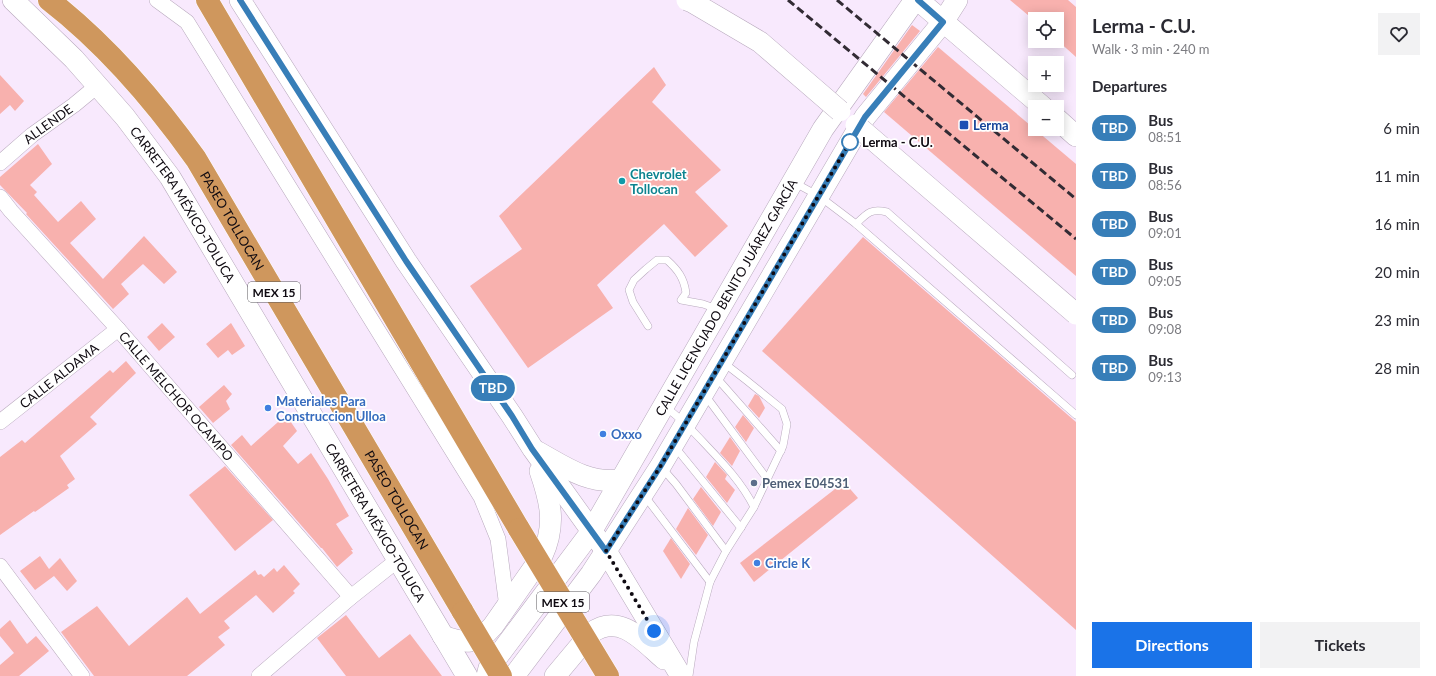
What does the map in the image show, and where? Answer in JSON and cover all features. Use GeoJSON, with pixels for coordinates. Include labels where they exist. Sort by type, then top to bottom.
{"type":"FeatureCollection","features":[{"type":"Feature","properties":{"kind":"highway","name":"PASEO TOLLOCAN"},"geometry":{"type":"LineString","coordinates":[[49,0],[91,35],[120,64],[147,94],[196,159],[502,676]]}},
{"type":"Feature","properties":{"kind":"highway","name":"MEX 15"},"geometry":{"type":"LineString","coordinates":[[206,0],[519,529],[608,676]]}},
{"type":"Feature","properties":{"kind":"main road"},"geometry":{"type":"LineString","coordinates":[[240,0],[406,261],[512,416],[532,449],[590,532],[606,551],[683,674]]}},
{"type":"Feature","properties":{"kind":"main road"},"geometry":{"type":"LineString","coordinates":[[687,0],[760,42],[1076,314]]}},
{"type":"Feature","properties":{"kind":"main road"},"geometry":{"type":"LineString","coordinates":[[917,0],[1035,100]]}},
{"type":"Feature","properties":{"kind":"main road","name":"CALLE LICENCIADO BENITO JUÁREZ GARCÍA"},"geometry":{"type":"LineString","coordinates":[[487,676],[489,668],[590,532],[823,129],[917,0]]}},
{"type":"Feature","properties":{"kind":"main road"},"geometry":{"type":"LineString","coordinates":[[514,676],[591,574],[660,467],[865,117],[943,22],[957,0]]}},
{"type":"Feature","properties":{"kind":"main road","name":"CARRETERA MÉXICO-TOLUCA"},"geometry":{"type":"LineString","coordinates":[[14,1],[74,59],[125,117],[170,177],[399,559],[467,676]]}},
{"type":"Feature","properties":{"kind":"main road"},"geometry":{"type":"LineString","coordinates":[[1064,125],[1076,136]]}},
{"type":"Feature","properties":{"kind":"main road"},"geometry":{"type":"LineString","coordinates":[[532,449],[571,472],[609,481],[620,480]]}},
{"type":"Feature","properties":{"kind":"main road"},"geometry":{"type":"LineString","coordinates":[[443,636],[457,641],[471,642],[478,640],[488,632],[542,556],[547,544],[551,523],[549,499],[532,449]]}},
{"type":"Feature","properties":{"kind":"main road"},"geometry":{"type":"LineString","coordinates":[[555,676],[590,633],[598,628],[610,625],[630,630],[683,674]]}},
{"type":"Feature","properties":{"kind":"street"},"geometry":{"type":"LineString","coordinates":[[157,0],[187,22],[481,498],[498,539],[507,607]]}},
{"type":"Feature","properties":{"kind":"street","name":"ALLENDE"},"geometry":{"type":"LineString","coordinates":[[0,164],[32,135],[74,105],[97,86]]}},
{"type":"Feature","properties":{"kind":"street","name":"CALLE MELCHOR OCAMPO"},"geometry":{"type":"LineString","coordinates":[[0,197],[118,329],[351,597]]}},
{"type":"Feature","properties":{"kind":"street","name":"CALLE ALDAMA"},"geometry":{"type":"LineString","coordinates":[[0,422],[118,329]]}},
{"type":"Feature","properties":{"kind":"street"},"geometry":{"type":"LineString","coordinates":[[259,676],[351,597],[399,559]]}},
{"type":"Feature","properties":{"kind":"street"},"geometry":{"type":"LineString","coordinates":[[0,566],[82,676]]}},
{"type":"Feature","properties":{"kind":"lane"},"geometry":{"type":"LineString","coordinates":[[793,181],[818,196],[856,224],[1076,415]]}},
{"type":"Feature","properties":{"kind":"lane"},"geometry":{"type":"LineString","coordinates":[[856,224],[866,214],[878,210],[887,212],[1072,375]]}},
{"type":"Feature","properties":{"kind":"lane"},"geometry":{"type":"LineString","coordinates":[[648,326],[633,302],[629,290],[634,280],[657,260],[667,260],[680,272],[685,284],[686,293],[681,300],[703,304],[719,310]]}},
{"type":"Feature","properties":{"kind":"lane"},"geometry":{"type":"LineString","coordinates":[[713,376],[781,451]]}},
{"type":"Feature","properties":{"kind":"lane"},"geometry":{"type":"LineString","coordinates":[[683,674],[694,642],[710,582],[726,550],[754,507],[768,480],[783,446],[787,424],[782,409],[746,380],[713,376]]}},
{"type":"Feature","properties":{"kind":"lane"},"geometry":{"type":"LineString","coordinates":[[713,376],[768,480]]}},
{"type":"Feature","properties":{"kind":"lane"},"geometry":{"type":"LineString","coordinates":[[663,405],[685,423],[733,474],[748,495],[754,507]]}},
{"type":"Feature","properties":{"kind":"lane"},"geometry":{"type":"LineString","coordinates":[[673,444],[741,528]]}},
{"type":"Feature","properties":{"kind":"lane"},"geometry":{"type":"LineString","coordinates":[[660,467],[676,484],[726,550]]}},
{"type":"Feature","properties":{"kind":"lane"},"geometry":{"type":"LineString","coordinates":[[643,494],[710,582]]}},
{"type":"Feature","properties":{"kind":"building"},"geometry":{"type":"Polygon","coordinates":[[[1010,0],[1068,0],[1076,7],[1076,57],[1064,46],[1064,12],[1028,12],[1028,15],[1010,0]]]}},
{"type":"Feature","properties":{"kind":"building"},"geometry":{"type":"Polygon","coordinates":[[[912,25],[920,31],[866,97],[863,94],[912,25]]]}},
{"type":"Feature","properties":{"kind":"building","name":"Lerma"},"geometry":{"type":"Polygon","coordinates":[[[938,47],[1028,123],[1028,136],[1043,136],[1076,164],[1076,276],[884,112],[938,47]]]}},
{"type":"Feature","properties":{"kind":"building","name":"Chevrolet Tollocan"},"geometry":{"type":"Polygon","coordinates":[[[654,67],[666,85],[652,102],[721,170],[695,192],[728,226],[695,257],[664,224],[597,285],[613,308],[528,368],[470,286],[522,249],[499,216],[654,67]]]}},
{"type":"Feature","properties":{"kind":"building"},"geometry":{"type":"Polygon","coordinates":[[[0,75],[24,101],[15,111],[10,105],[0,114],[0,75]]]}},
{"type":"Feature","properties":{"kind":"building"},"geometry":{"type":"Polygon","coordinates":[[[38,144],[52,164],[30,185],[37,192],[34,195],[58,222],[81,201],[96,219],[70,243],[103,279],[144,236],[177,272],[164,284],[143,264],[121,284],[129,294],[113,309],[0,185],[0,177],[38,144]]]}},
{"type":"Feature","properties":{"kind":"building"},"geometry":{"type":"Polygon","coordinates":[[[863,237],[1076,422],[1076,630],[762,351],[863,237]]]}},
{"type":"Feature","properties":{"kind":"building"},"geometry":{"type":"Polygon","coordinates":[[[162,323],[175,337],[159,351],[147,337],[162,323]]]}},
{"type":"Feature","properties":{"kind":"building"},"geometry":{"type":"Polygon","coordinates":[[[231,323],[245,346],[232,355],[228,350],[218,358],[206,344],[231,323]]]}},
{"type":"Feature","properties":{"kind":"building"},"geometry":{"type":"Polygon","coordinates":[[[126,361],[136,373],[90,417],[97,424],[60,456],[75,479],[67,485],[69,488],[0,535],[0,457],[22,440],[25,443],[110,370],[113,373],[126,361]]]}},
{"type":"Feature","properties":{"kind":"building"},"geometry":{"type":"Polygon","coordinates":[[[224,385],[232,394],[226,401],[230,409],[213,423],[199,407],[224,385]]]}},
{"type":"Feature","properties":{"kind":"building"},"geometry":{"type":"Polygon","coordinates":[[[755,394],[759,396],[765,408],[759,418],[748,406],[755,394]]]}},
{"type":"Feature","properties":{"kind":"building"},"geometry":{"type":"Polygon","coordinates":[[[286,415],[297,431],[283,446],[298,464],[311,453],[349,516],[336,524],[353,550],[351,550],[353,553],[337,567],[231,445],[242,435],[251,446],[286,415]]]}},
{"type":"Feature","properties":{"kind":"building"},"geometry":{"type":"Polygon","coordinates":[[[743,415],[754,428],[746,442],[735,427],[743,415]]]}},
{"type":"Feature","properties":{"kind":"building"},"geometry":{"type":"Polygon","coordinates":[[[730,437],[740,451],[732,466],[720,453],[730,437]]]}},
{"type":"Feature","properties":{"kind":"building"},"geometry":{"type":"Polygon","coordinates":[[[715,462],[727,475],[725,479],[735,490],[727,503],[706,477],[715,462]]]}},
{"type":"Feature","properties":{"kind":"building"},"geometry":{"type":"Polygon","coordinates":[[[225,466],[273,520],[235,551],[189,495],[225,466]]]}},
{"type":"Feature","properties":{"kind":"building"},"geometry":{"type":"Polygon","coordinates":[[[844,482],[858,498],[754,582],[740,563],[844,482]]]}},
{"type":"Feature","properties":{"kind":"building"},"geometry":{"type":"Polygon","coordinates":[[[701,487],[721,512],[713,526],[693,499],[701,487]]]}},
{"type":"Feature","properties":{"kind":"building"},"geometry":{"type":"Polygon","coordinates":[[[688,508],[708,535],[696,555],[676,529],[688,508]]]}},
{"type":"Feature","properties":{"kind":"building"},"geometry":{"type":"Polygon","coordinates":[[[671,538],[690,564],[681,579],[663,551],[671,538]]]}},
{"type":"Feature","properties":{"kind":"building"},"geometry":{"type":"Polygon","coordinates":[[[40,556],[49,569],[60,558],[77,581],[67,591],[54,576],[35,590],[20,571],[40,556]]]}},
{"type":"Feature","properties":{"kind":"building"},"geometry":{"type":"Polygon","coordinates":[[[284,565],[300,584],[293,591],[295,593],[273,613],[256,595],[224,621],[230,628],[218,637],[225,645],[187,676],[94,676],[61,632],[97,606],[129,646],[187,597],[200,614],[255,570],[258,575],[261,574],[264,577],[274,568],[277,572],[284,565]]]}},
{"type":"Feature","properties":{"kind":"building"},"geometry":{"type":"Polygon","coordinates":[[[346,615],[379,658],[410,634],[442,676],[346,676],[317,638],[346,615]]]}},
{"type":"Feature","properties":{"kind":"building"},"geometry":{"type":"Polygon","coordinates":[[[10,620],[27,644],[36,636],[49,651],[19,676],[0,676],[0,665],[14,653],[0,636],[0,629],[10,620]]]}},
{"type":"Feature","properties":{"kind":"railway"},"geometry":{"type":"LineString","coordinates":[[788,0],[1076,239]]}},
{"type":"Feature","properties":{"kind":"railway"},"geometry":{"type":"LineString","coordinates":[[837,0],[1076,199]]}},
{"type":"Feature","properties":{"kind":"bus line","name":"TBD"},"geometry":{"type":"LineString","coordinates":[[240,0],[406,261],[512,416],[532,449],[590,532],[606,551],[660,467],[865,117],[943,22],[918,0]]}},
{"type":"Feature","properties":{"kind":"place","name":"Lerma"},"geometry":{"type":"Point","coordinates":[964,125]}},
{"type":"Feature","properties":{"kind":"place","name":"Lerma - C.U."},"geometry":{"type":"Point","coordinates":[850,142]}},
{"type":"Feature","properties":{"kind":"place","name":"Chevrolet Tollocan"},"geometry":{"type":"Point","coordinates":[622,181]}},
{"type":"Feature","properties":{"kind":"place","name":"Materiales Para Construccion Ulloa"},"geometry":{"type":"Point","coordinates":[268,408]}},
{"type":"Feature","properties":{"kind":"place","name":"Oxxo"},"geometry":{"type":"Point","coordinates":[603,434]}},
{"type":"Feature","properties":{"kind":"place","name":"Pemex E04531"},"geometry":{"type":"Point","coordinates":[754,483]}},
{"type":"Feature","properties":{"kind":"place","name":"Circle K"},"geometry":{"type":"Point","coordinates":[757,563]}},
{"type":"Feature","properties":{"kind":"route"},"geometry":{"type":"LineString","coordinates":[[654,631],[606,551],[660,467],[850,142]]}}]}
